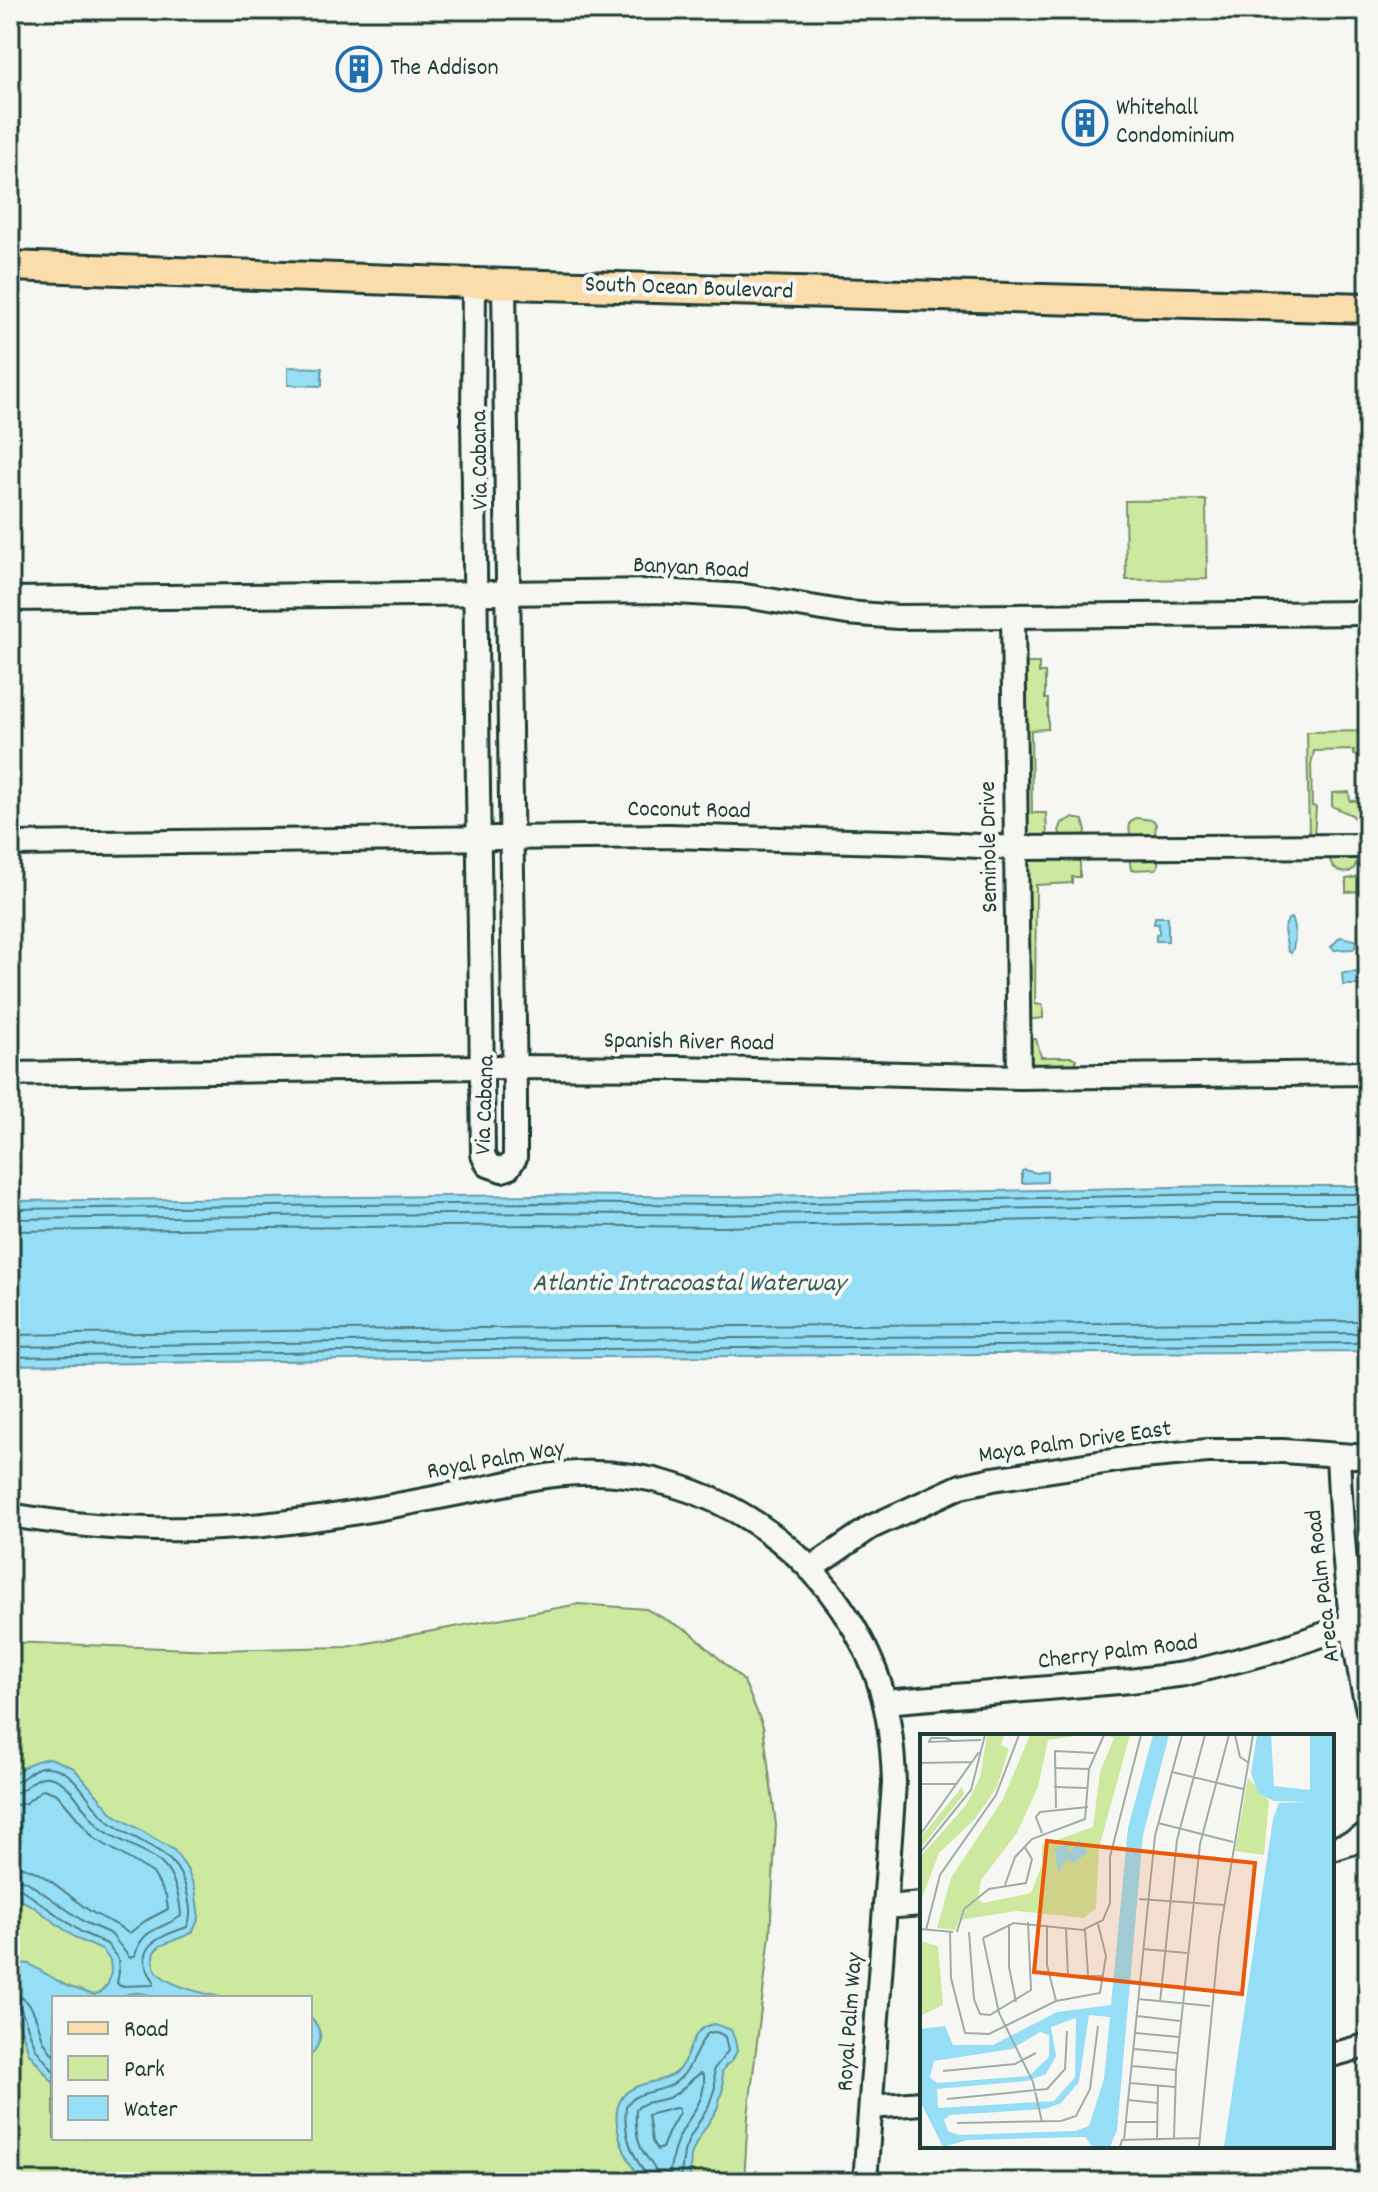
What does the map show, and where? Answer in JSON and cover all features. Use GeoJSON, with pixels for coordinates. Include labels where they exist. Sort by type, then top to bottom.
{"type":"FeatureCollection","features":[{"type":"Feature","properties":{"kind":"main road","name":"South Ocean Boulevard"},"geometry":{"type":"LineString","coordinates":[[10,266],[504,284],[1368,308]]}},
{"type":"Feature","properties":{"kind":"street","name":"Via Cabana"},"geometry":{"type":"LineString","coordinates":[[474,283],[473,419],[483,1155],[488,1165],[502,1170],[508,1168],[515,1158],[504,284]]}},
{"type":"Feature","properties":{"kind":"street","name":"Banyan Road"},"geometry":{"type":"LineString","coordinates":[[10,599],[658,591],[745,596],[873,615],[1013,617],[1368,613]]}},
{"type":"Feature","properties":{"kind":"street","name":"Seminole Drive"},"geometry":{"type":"LineString","coordinates":[[1013,617],[1019,1077]]}},
{"type":"Feature","properties":{"kind":"street","name":"Coconut Road"},"geometry":{"type":"LineString","coordinates":[[10,844],[668,836],[1016,848],[1368,846]]}},
{"type":"Feature","properties":{"kind":"street","name":"Spanish River Road"},"geometry":{"type":"LineString","coordinates":[[10,1074],[482,1067],[678,1068],[1019,1077],[1368,1073]]}},
{"type":"Feature","properties":{"kind":"street","name":"Maya Palm Drive East"},"geometry":{"type":"LineString","coordinates":[[810,1569],[871,1527],[961,1486],[1131,1458],[1208,1451],[1283,1451],[1368,1457]]}},
{"type":"Feature","properties":{"kind":"street","name":"Areca Palm Road"},"geometry":{"type":"LineString","coordinates":[[1338,1455],[1341,1529],[1352,1625],[1368,1710]]}},
{"type":"Feature","properties":{"kind":"street","name":"Royal Palm Way"},"geometry":{"type":"LineString","coordinates":[[10,1515],[98,1526],[157,1529],[277,1524],[381,1509],[545,1476],[609,1473],[641,1477],[703,1494],[772,1533],[830,1589],[848,1615],[876,1673],[885,1702],[893,1751],[894,1783],[865,2182]]}},
{"type":"Feature","properties":{"kind":"street","name":"Cherry Palm Road"},"geometry":{"type":"LineString","coordinates":[[885,1702],[1185,1674],[1274,1651],[1352,1625]]}},
{"type":"Feature","properties":{"kind":"street"},"geometry":{"type":"LineString","coordinates":[[1334,1848],[1368,1834]]}},
{"type":"Feature","properties":{"kind":"street"},"geometry":{"type":"LineString","coordinates":[[885,1907],[920,1904]]}},
{"type":"Feature","properties":{"kind":"street"},"geometry":{"type":"LineString","coordinates":[[1334,2054],[1368,2045]]}},
{"type":"Feature","properties":{"kind":"street"},"geometry":{"type":"LineString","coordinates":[[871,2107],[920,2103]]}},
{"type":"Feature","properties":{"kind":"green space"},"geometry":{"type":"Polygon","coordinates":[[[1206,500],[1207,579],[1126,580],[1125,501],[1206,500]]]}},
{"type":"Feature","properties":{"kind":"green space"},"geometry":{"type":"Polygon","coordinates":[[[1039,663],[1039,673],[1045,673],[1048,729],[1031,730],[1032,813],[1046,813],[1047,837],[1030,837],[1026,833],[1022,665],[1039,663]]]}},
{"type":"Feature","properties":{"kind":"green space"},"geometry":{"type":"Polygon","coordinates":[[[1368,731],[1368,800],[1367,755],[1354,755],[1354,750],[1314,751],[1311,765],[1312,806],[1316,807],[1314,836],[1309,836],[1307,732],[1368,731]]]}},
{"type":"Feature","properties":{"kind":"green space"},"geometry":{"type":"Polygon","coordinates":[[[1349,792],[1350,801],[1368,800],[1368,835],[1352,815],[1332,806],[1332,793],[1349,792]]]}},
{"type":"Feature","properties":{"kind":"green space"},"geometry":{"type":"Polygon","coordinates":[[[1072,818],[1083,820],[1085,837],[1062,837],[1059,831],[1062,823],[1072,818]]]}},
{"type":"Feature","properties":{"kind":"green space"},"geometry":{"type":"Polygon","coordinates":[[[1135,818],[1153,820],[1156,824],[1155,834],[1130,835],[1129,824],[1135,818]]]}},
{"type":"Feature","properties":{"kind":"green space"},"geometry":{"type":"Polygon","coordinates":[[[1329,852],[1357,854],[1357,862],[1349,871],[1339,871],[1330,861],[1329,852]]]}},
{"type":"Feature","properties":{"kind":"green space"},"geometry":{"type":"Polygon","coordinates":[[[1129,855],[1158,855],[1158,867],[1131,870],[1129,855]]]}},
{"type":"Feature","properties":{"kind":"green space"},"geometry":{"type":"Polygon","coordinates":[[[1030,857],[1080,857],[1080,877],[1072,877],[1072,883],[1036,885],[1035,1004],[1043,1005],[1043,1018],[1026,1020],[1025,864],[1030,857]]]}},
{"type":"Feature","properties":{"kind":"green space"},"geometry":{"type":"Polygon","coordinates":[[[1362,873],[1367,875],[1367,891],[1346,892],[1346,879],[1362,873]]]}},
{"type":"Feature","properties":{"kind":"green space"},"geometry":{"type":"Polygon","coordinates":[[[1031,1039],[1036,1039],[1041,1057],[1072,1057],[1076,1059],[1076,1065],[1070,1069],[1038,1069],[1028,1058],[1031,1039]]]}},
{"type":"Feature","properties":{"kind":"green space"},"geometry":{"type":"Polygon","coordinates":[[[579,1604],[646,1609],[690,1632],[744,1681],[763,1726],[776,1825],[770,1935],[748,2116],[744,2182],[10,2182],[10,1642],[215,1650],[346,1647],[579,1604]]]}},
{"type":"Feature","properties":{"kind":"water"},"geometry":{"type":"Polygon","coordinates":[[[288,367],[322,368],[322,386],[288,385],[288,367]]]}},
{"type":"Feature","properties":{"kind":"water"},"geometry":{"type":"Polygon","coordinates":[[[1155,917],[1168,917],[1168,941],[1156,941],[1159,924],[1154,924],[1155,917]]]}},
{"type":"Feature","properties":{"kind":"water"},"geometry":{"type":"Polygon","coordinates":[[[1291,918],[1295,936],[1291,953],[1284,930],[1291,918]]]}},
{"type":"Feature","properties":{"kind":"water"},"geometry":{"type":"Polygon","coordinates":[[[1340,937],[1355,940],[1356,946],[1353,949],[1334,950],[1331,947],[1340,937]]]}},
{"type":"Feature","properties":{"kind":"water"},"geometry":{"type":"Polygon","coordinates":[[[1361,972],[1361,977],[1365,976],[1365,985],[1343,985],[1342,973],[1361,972]]]}},
{"type":"Feature","properties":{"kind":"water"},"geometry":{"type":"Polygon","coordinates":[[[1022,1171],[1037,1173],[1047,1171],[1047,1182],[1022,1183],[1022,1171]]]}},
{"type":"Feature","properties":{"kind":"water","name":"Atlantic Intracoastal Waterway"},"geometry":{"type":"Polygon","coordinates":[[[1216,1186],[1368,1186],[1368,1351],[10,1365],[10,1201],[538,1195],[721,1197],[1216,1186]]]}},
{"type":"Feature","properties":{"kind":"water"},"geometry":{"type":"Polygon","coordinates":[[[50,1758],[74,1768],[113,1814],[174,1850],[195,1888],[199,1918],[192,1933],[160,1946],[154,1952],[154,1966],[158,1973],[174,1983],[216,1996],[151,1996],[136,1993],[122,1996],[52,1996],[52,2082],[29,2053],[10,2006],[10,1962],[29,1964],[67,1986],[94,1995],[108,1984],[111,1972],[110,1960],[102,1950],[77,1939],[34,1907],[10,1894],[10,1779],[38,1761],[50,1758]]]}},
{"type":"Feature","properties":{"kind":"water"},"geometry":{"type":"Polygon","coordinates":[[[312,2019],[320,2032],[312,2054],[312,2019]]]}},
{"type":"Feature","properties":{"kind":"water"},"geometry":{"type":"Polygon","coordinates":[[[715,2024],[731,2030],[737,2051],[722,2072],[723,2088],[717,2109],[691,2155],[690,2175],[686,2182],[643,2182],[622,2145],[618,2131],[619,2104],[626,2093],[638,2086],[664,2079],[678,2070],[700,2030],[715,2024]]]}},
{"type":"Feature","properties":{"kind":"place","name":"The Addison"},"geometry":{"type":"Point","coordinates":[359,69]}},
{"type":"Feature","properties":{"kind":"place","name":"Whitehall Condominium"},"geometry":{"type":"Point","coordinates":[1085,123]}}]}
